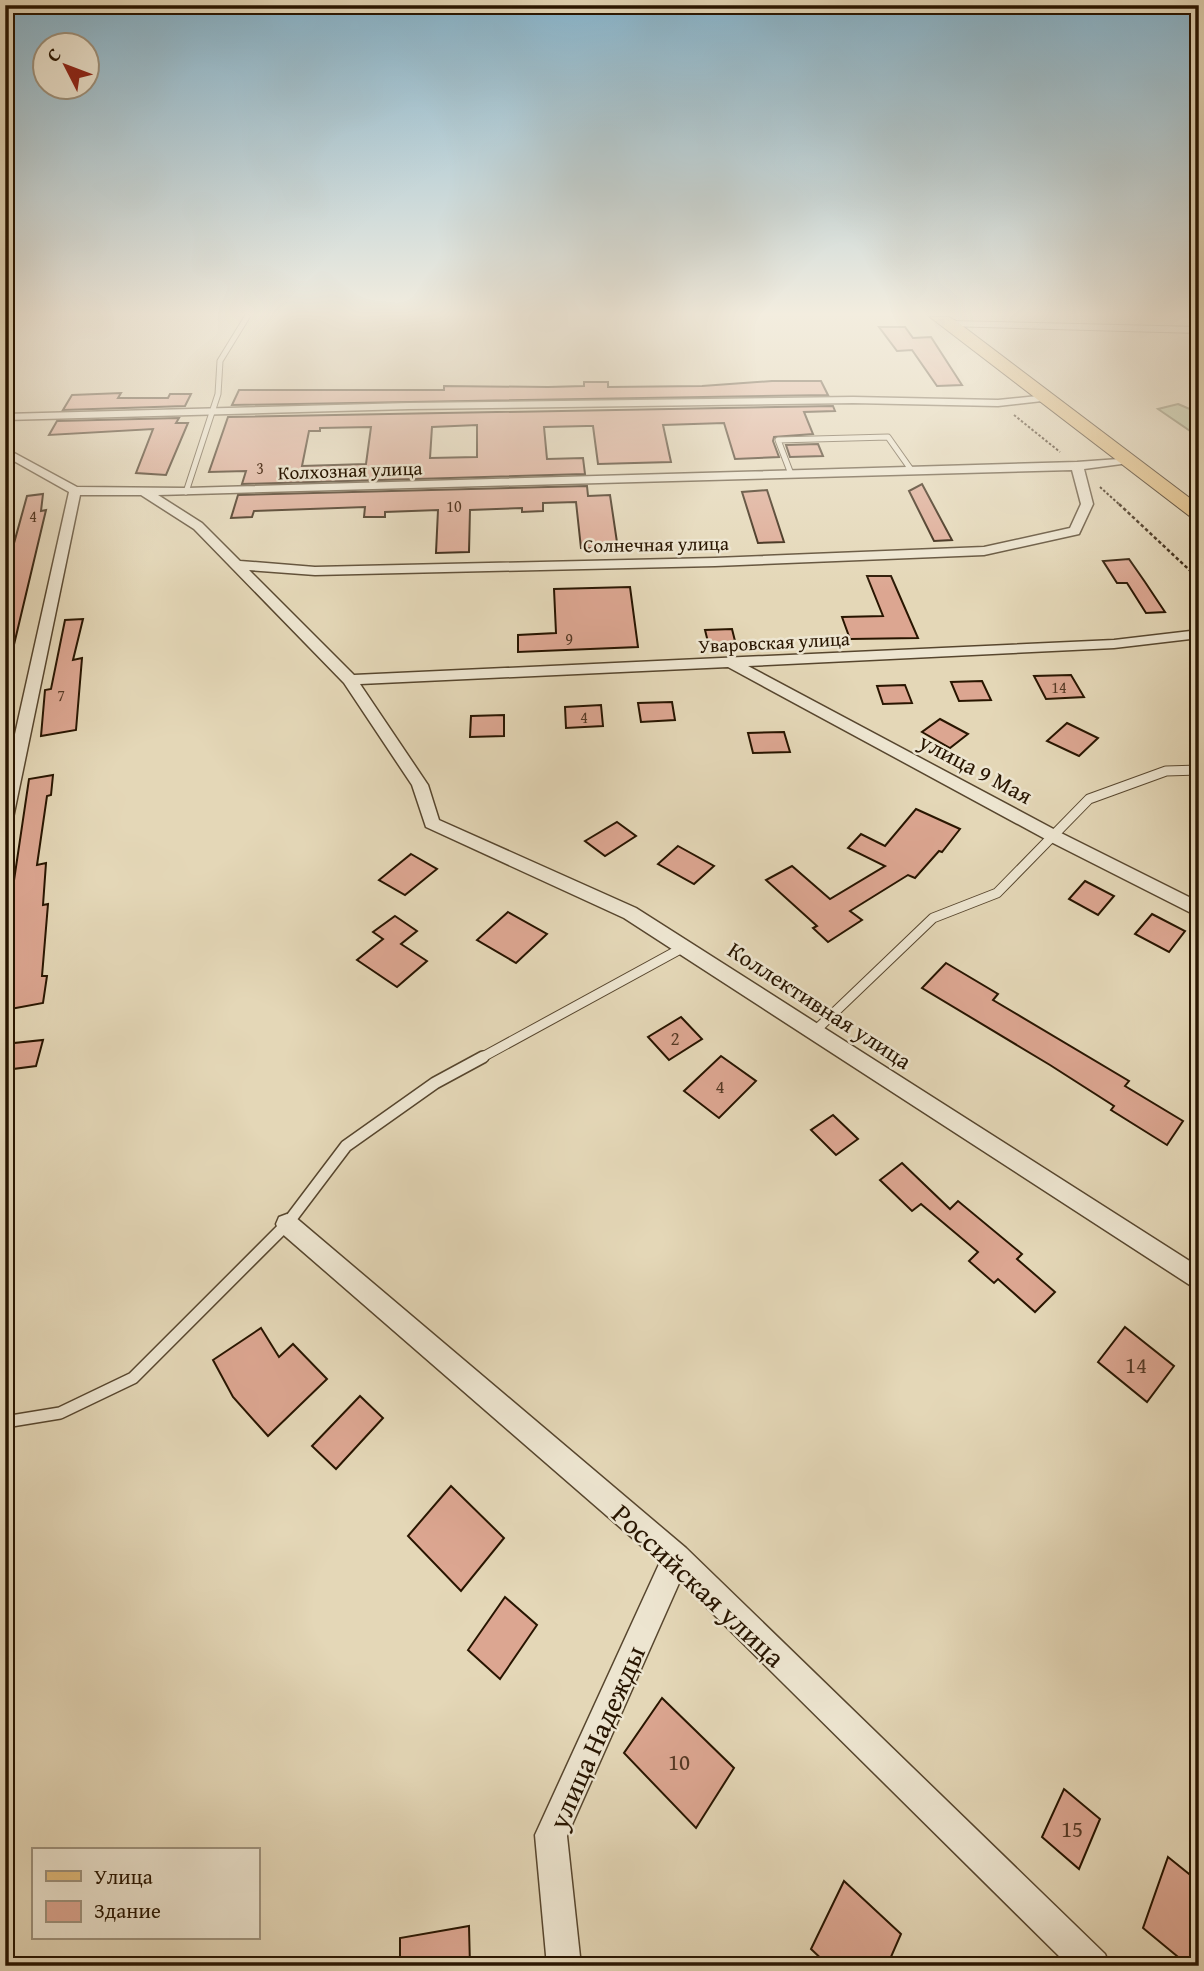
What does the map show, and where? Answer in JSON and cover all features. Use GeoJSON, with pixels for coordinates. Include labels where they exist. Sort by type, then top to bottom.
{"type":"FeatureCollection","features":[{"type":"Feature","properties":{"kind":"main road"},"geometry":{"type":"LineString","coordinates":[[1061,409],[1199,514]]}},
{"type":"Feature","properties":{"kind":"street"},"geometry":{"type":"LineString","coordinates":[[5,417],[373,409]]}},
{"type":"Feature","properties":{"kind":"street"},"geometry":{"type":"LineString","coordinates":[[5,818],[75,491],[7,454]]}},
{"type":"Feature","properties":{"kind":"street","name":"Колхозная улица"},"geometry":{"type":"LineString","coordinates":[[75,491],[146,493],[912,471],[1077,466],[1129,460]]}},
{"type":"Feature","properties":{"kind":"street","name":"Солнечная улица"},"geometry":{"type":"LineString","coordinates":[[237,565],[314,571],[715,562],[984,551],[1075,531],[1087,504],[1077,466]]}},
{"type":"Feature","properties":{"kind":"street","name":"Коллективная улица"},"geometry":{"type":"LineString","coordinates":[[146,493],[198,526],[350,680],[420,785],[432,823],[630,913],[1199,1280]]}},
{"type":"Feature","properties":{"kind":"street","name":"Уваровская улица"},"geometry":{"type":"LineString","coordinates":[[350,680],[1114,643],[1199,634]]}},
{"type":"Feature","properties":{"kind":"street","name":"улица 9 Мая"},"geometry":{"type":"LineString","coordinates":[[733,663],[1055,837],[1199,910]]}},
{"type":"Feature","properties":{"kind":"street","name":"Российская улица"},"geometry":{"type":"LineString","coordinates":[[287,1224],[676,1558],[1093,1966]]}},
{"type":"Feature","properties":{"kind":"street","name":"улица Надежды"},"geometry":{"type":"LineString","coordinates":[[564,1966],[551,1835],[676,1558]]}},
{"type":"Feature","properties":{"kind":"lane"},"geometry":{"type":"LineString","coordinates":[[186,492],[212,409]]}},
{"type":"Feature","properties":{"kind":"lane"},"geometry":{"type":"LineString","coordinates":[[791,474],[778,440],[888,437],[912,471]]}},
{"type":"Feature","properties":{"kind":"lane"},"geometry":{"type":"LineString","coordinates":[[815,1031],[933,918],[997,893],[1055,837],[1089,799],[1166,771],[1199,770]]}},
{"type":"Feature","properties":{"kind":"lane"},"geometry":{"type":"LineString","coordinates":[[5,1422],[60,1413],[134,1378],[287,1224],[346,1146],[435,1083],[684,947]]}},
{"type":"Feature","properties":{"kind":"green space"},"geometry":{"type":"Polygon","coordinates":[[[1158,409],[1190,409],[1199,413],[1199,437],[1158,409]]]}},
{"type":"Feature","properties":{"kind":"building"},"geometry":{"type":"Polygon","coordinates":[[[669,409],[835,411],[804,412],[813,434],[774,437],[779,457],[735,459],[724,423],[663,425],[671,462],[598,464],[593,426],[544,427],[547,459],[583,458],[585,474],[242,484],[246,471],[209,472],[228,417],[669,409]],[[477,425],[432,427],[430,458],[477,457],[477,425]],[[371,427],[320,428],[320,431],[309,431],[302,466],[366,464],[371,427]]]}},
{"type":"Feature","properties":{"kind":"building"},"geometry":{"type":"Polygon","coordinates":[[[179,418],[176,423],[188,423],[166,475],[136,473],[153,429],[49,435],[57,421],[179,418]]]}},
{"type":"Feature","properties":{"kind":"building"},"geometry":{"type":"Polygon","coordinates":[[[818,444],[823,456],[790,457],[786,445],[818,444]]]}},
{"type":"Feature","properties":{"kind":"building"},"geometry":{"type":"Polygon","coordinates":[[[922,484],[952,540],[934,541],[909,491],[922,484]]]}},
{"type":"Feature","properties":{"kind":"building"},"geometry":{"type":"Polygon","coordinates":[[[587,486],[588,496],[610,495],[618,549],[581,548],[576,502],[543,503],[543,511],[522,512],[522,508],[470,510],[469,552],[436,553],[438,510],[385,512],[385,517],[364,517],[365,507],[254,511],[252,517],[231,518],[238,495],[587,486]]]}},
{"type":"Feature","properties":{"kind":"building"},"geometry":{"type":"Polygon","coordinates":[[[767,490],[784,542],[758,543],[742,492],[767,490]]]}},
{"type":"Feature","properties":{"kind":"building"},"geometry":{"type":"Polygon","coordinates":[[[43,494],[41,511],[46,510],[12,653],[5,653],[5,555],[11,554],[27,496],[43,494]]]}},
{"type":"Feature","properties":{"kind":"building"},"geometry":{"type":"Polygon","coordinates":[[[1129,559],[1165,612],[1146,613],[1127,583],[1117,583],[1103,561],[1129,559]]]}},
{"type":"Feature","properties":{"kind":"building"},"geometry":{"type":"Polygon","coordinates":[[[867,576],[891,576],[918,638],[850,639],[842,617],[883,616],[867,576]]]}},
{"type":"Feature","properties":{"kind":"building"},"geometry":{"type":"Polygon","coordinates":[[[630,587],[638,647],[518,652],[518,635],[556,633],[554,589],[630,587]]]}},
{"type":"Feature","properties":{"kind":"building"},"geometry":{"type":"Polygon","coordinates":[[[83,619],[73,660],[82,658],[76,730],[41,736],[45,690],[51,689],[65,620],[83,619]]]}},
{"type":"Feature","properties":{"kind":"building"},"geometry":{"type":"Polygon","coordinates":[[[732,629],[736,645],[709,646],[705,630],[732,629]]]}},
{"type":"Feature","properties":{"kind":"building"},"geometry":{"type":"Polygon","coordinates":[[[1071,675],[1084,697],[1046,699],[1034,676],[1071,675]]]}},
{"type":"Feature","properties":{"kind":"building"},"geometry":{"type":"Polygon","coordinates":[[[982,681],[991,700],[959,701],[951,682],[982,681]]]}},
{"type":"Feature","properties":{"kind":"building"},"geometry":{"type":"Polygon","coordinates":[[[905,685],[912,703],[883,704],[877,686],[905,685]]]}},
{"type":"Feature","properties":{"kind":"building"},"geometry":{"type":"Polygon","coordinates":[[[672,702],[675,720],[641,722],[638,703],[672,702]]]}},
{"type":"Feature","properties":{"kind":"building"},"geometry":{"type":"Polygon","coordinates":[[[601,705],[603,726],[566,728],[565,707],[601,705]]]}},
{"type":"Feature","properties":{"kind":"building"},"geometry":{"type":"Polygon","coordinates":[[[504,715],[504,736],[470,737],[471,716],[504,715]]]}},
{"type":"Feature","properties":{"kind":"building"},"geometry":{"type":"Polygon","coordinates":[[[940,719],[968,734],[950,748],[922,732],[940,719]]]}},
{"type":"Feature","properties":{"kind":"building"},"geometry":{"type":"Polygon","coordinates":[[[1067,723],[1098,738],[1079,756],[1047,741],[1067,723]]]}},
{"type":"Feature","properties":{"kind":"building"},"geometry":{"type":"Polygon","coordinates":[[[784,732],[790,752],[753,753],[748,733],[784,732]]]}},
{"type":"Feature","properties":{"kind":"building"},"geometry":{"type":"Polygon","coordinates":[[[53,775],[51,795],[47,796],[37,865],[46,863],[43,905],[48,904],[42,976],[47,976],[43,1003],[5,1010],[5,941],[29,779],[53,775]]]}},
{"type":"Feature","properties":{"kind":"building"},"geometry":{"type":"Polygon","coordinates":[[[916,809],[960,829],[942,852],[939,851],[915,878],[908,875],[850,911],[862,920],[828,942],[813,928],[817,926],[766,880],[792,866],[830,899],[885,866],[848,848],[861,834],[885,846],[916,809]]]}},
{"type":"Feature","properties":{"kind":"building"},"geometry":{"type":"Polygon","coordinates":[[[617,822],[636,836],[605,856],[585,841],[617,822]]]}},
{"type":"Feature","properties":{"kind":"building"},"geometry":{"type":"Polygon","coordinates":[[[678,846],[714,866],[694,884],[658,864],[678,846]]]}},
{"type":"Feature","properties":{"kind":"building"},"geometry":{"type":"Polygon","coordinates":[[[411,854],[437,869],[405,895],[379,880],[411,854]]]}},
{"type":"Feature","properties":{"kind":"building"},"geometry":{"type":"Polygon","coordinates":[[[1085,881],[1114,896],[1098,915],[1069,899],[1085,881]]]}},
{"type":"Feature","properties":{"kind":"building"},"geometry":{"type":"Polygon","coordinates":[[[508,912],[547,934],[516,963],[477,940],[508,912]]]}},
{"type":"Feature","properties":{"kind":"building"},"geometry":{"type":"Polygon","coordinates":[[[1152,914],[1185,931],[1169,952],[1135,934],[1152,914]]]}},
{"type":"Feature","properties":{"kind":"building"},"geometry":{"type":"Polygon","coordinates":[[[395,916],[417,931],[401,944],[427,961],[397,987],[357,960],[383,939],[373,932],[395,916]]]}},
{"type":"Feature","properties":{"kind":"building"},"geometry":{"type":"Polygon","coordinates":[[[946,963],[998,994],[993,1000],[1129,1081],[1125,1086],[1183,1121],[1167,1145],[1111,1110],[1114,1106],[922,988],[946,963]]]}},
{"type":"Feature","properties":{"kind":"building"},"geometry":{"type":"Polygon","coordinates":[[[681,1017],[702,1039],[669,1060],[648,1037],[681,1017]]]}},
{"type":"Feature","properties":{"kind":"building"},"geometry":{"type":"Polygon","coordinates":[[[43,1040],[36,1066],[5,1070],[5,1044],[43,1040]]]}},
{"type":"Feature","properties":{"kind":"building"},"geometry":{"type":"Polygon","coordinates":[[[721,1056],[756,1081],[719,1118],[684,1091],[721,1056]]]}},
{"type":"Feature","properties":{"kind":"building"},"geometry":{"type":"Polygon","coordinates":[[[833,1115],[858,1139],[836,1155],[811,1130],[833,1115]]]}},
{"type":"Feature","properties":{"kind":"building"},"geometry":{"type":"Polygon","coordinates":[[[902,1163],[950,1209],[958,1201],[1022,1254],[1017,1259],[1055,1292],[1035,1312],[998,1279],[994,1283],[969,1261],[978,1252],[921,1204],[912,1211],[880,1180],[902,1163]]]}},
{"type":"Feature","properties":{"kind":"building"},"geometry":{"type":"Polygon","coordinates":[[[1125,1327],[1174,1366],[1147,1402],[1098,1362],[1125,1327]]]}},
{"type":"Feature","properties":{"kind":"building"},"geometry":{"type":"Polygon","coordinates":[[[261,1328],[279,1357],[293,1344],[327,1379],[268,1436],[233,1397],[213,1360],[261,1328]]]}},
{"type":"Feature","properties":{"kind":"building"},"geometry":{"type":"Polygon","coordinates":[[[360,1396],[383,1418],[336,1469],[312,1446],[360,1396]]]}},
{"type":"Feature","properties":{"kind":"building"},"geometry":{"type":"Polygon","coordinates":[[[451,1486],[504,1538],[461,1591],[408,1536],[451,1486]]]}},
{"type":"Feature","properties":{"kind":"building"},"geometry":{"type":"Polygon","coordinates":[[[505,1597],[537,1625],[500,1679],[468,1650],[505,1597]]]}},
{"type":"Feature","properties":{"kind":"building"},"geometry":{"type":"Polygon","coordinates":[[[662,1698],[734,1768],[696,1828],[624,1753],[662,1698]]]}},
{"type":"Feature","properties":{"kind":"building"},"geometry":{"type":"Polygon","coordinates":[[[1064,1789],[1100,1819],[1079,1869],[1042,1837],[1064,1789]]]}},
{"type":"Feature","properties":{"kind":"building"},"geometry":{"type":"Polygon","coordinates":[[[1168,1857],[1199,1882],[1199,1966],[1189,1966],[1143,1928],[1168,1857]]]}},
{"type":"Feature","properties":{"kind":"building"},"geometry":{"type":"Polygon","coordinates":[[[844,1881],[901,1934],[887,1966],[829,1966],[811,1949],[844,1881]]]}},
{"type":"Feature","properties":{"kind":"building"},"geometry":{"type":"Polygon","coordinates":[[[469,1926],[470,1966],[400,1966],[400,1938],[469,1926]]]}}]}
